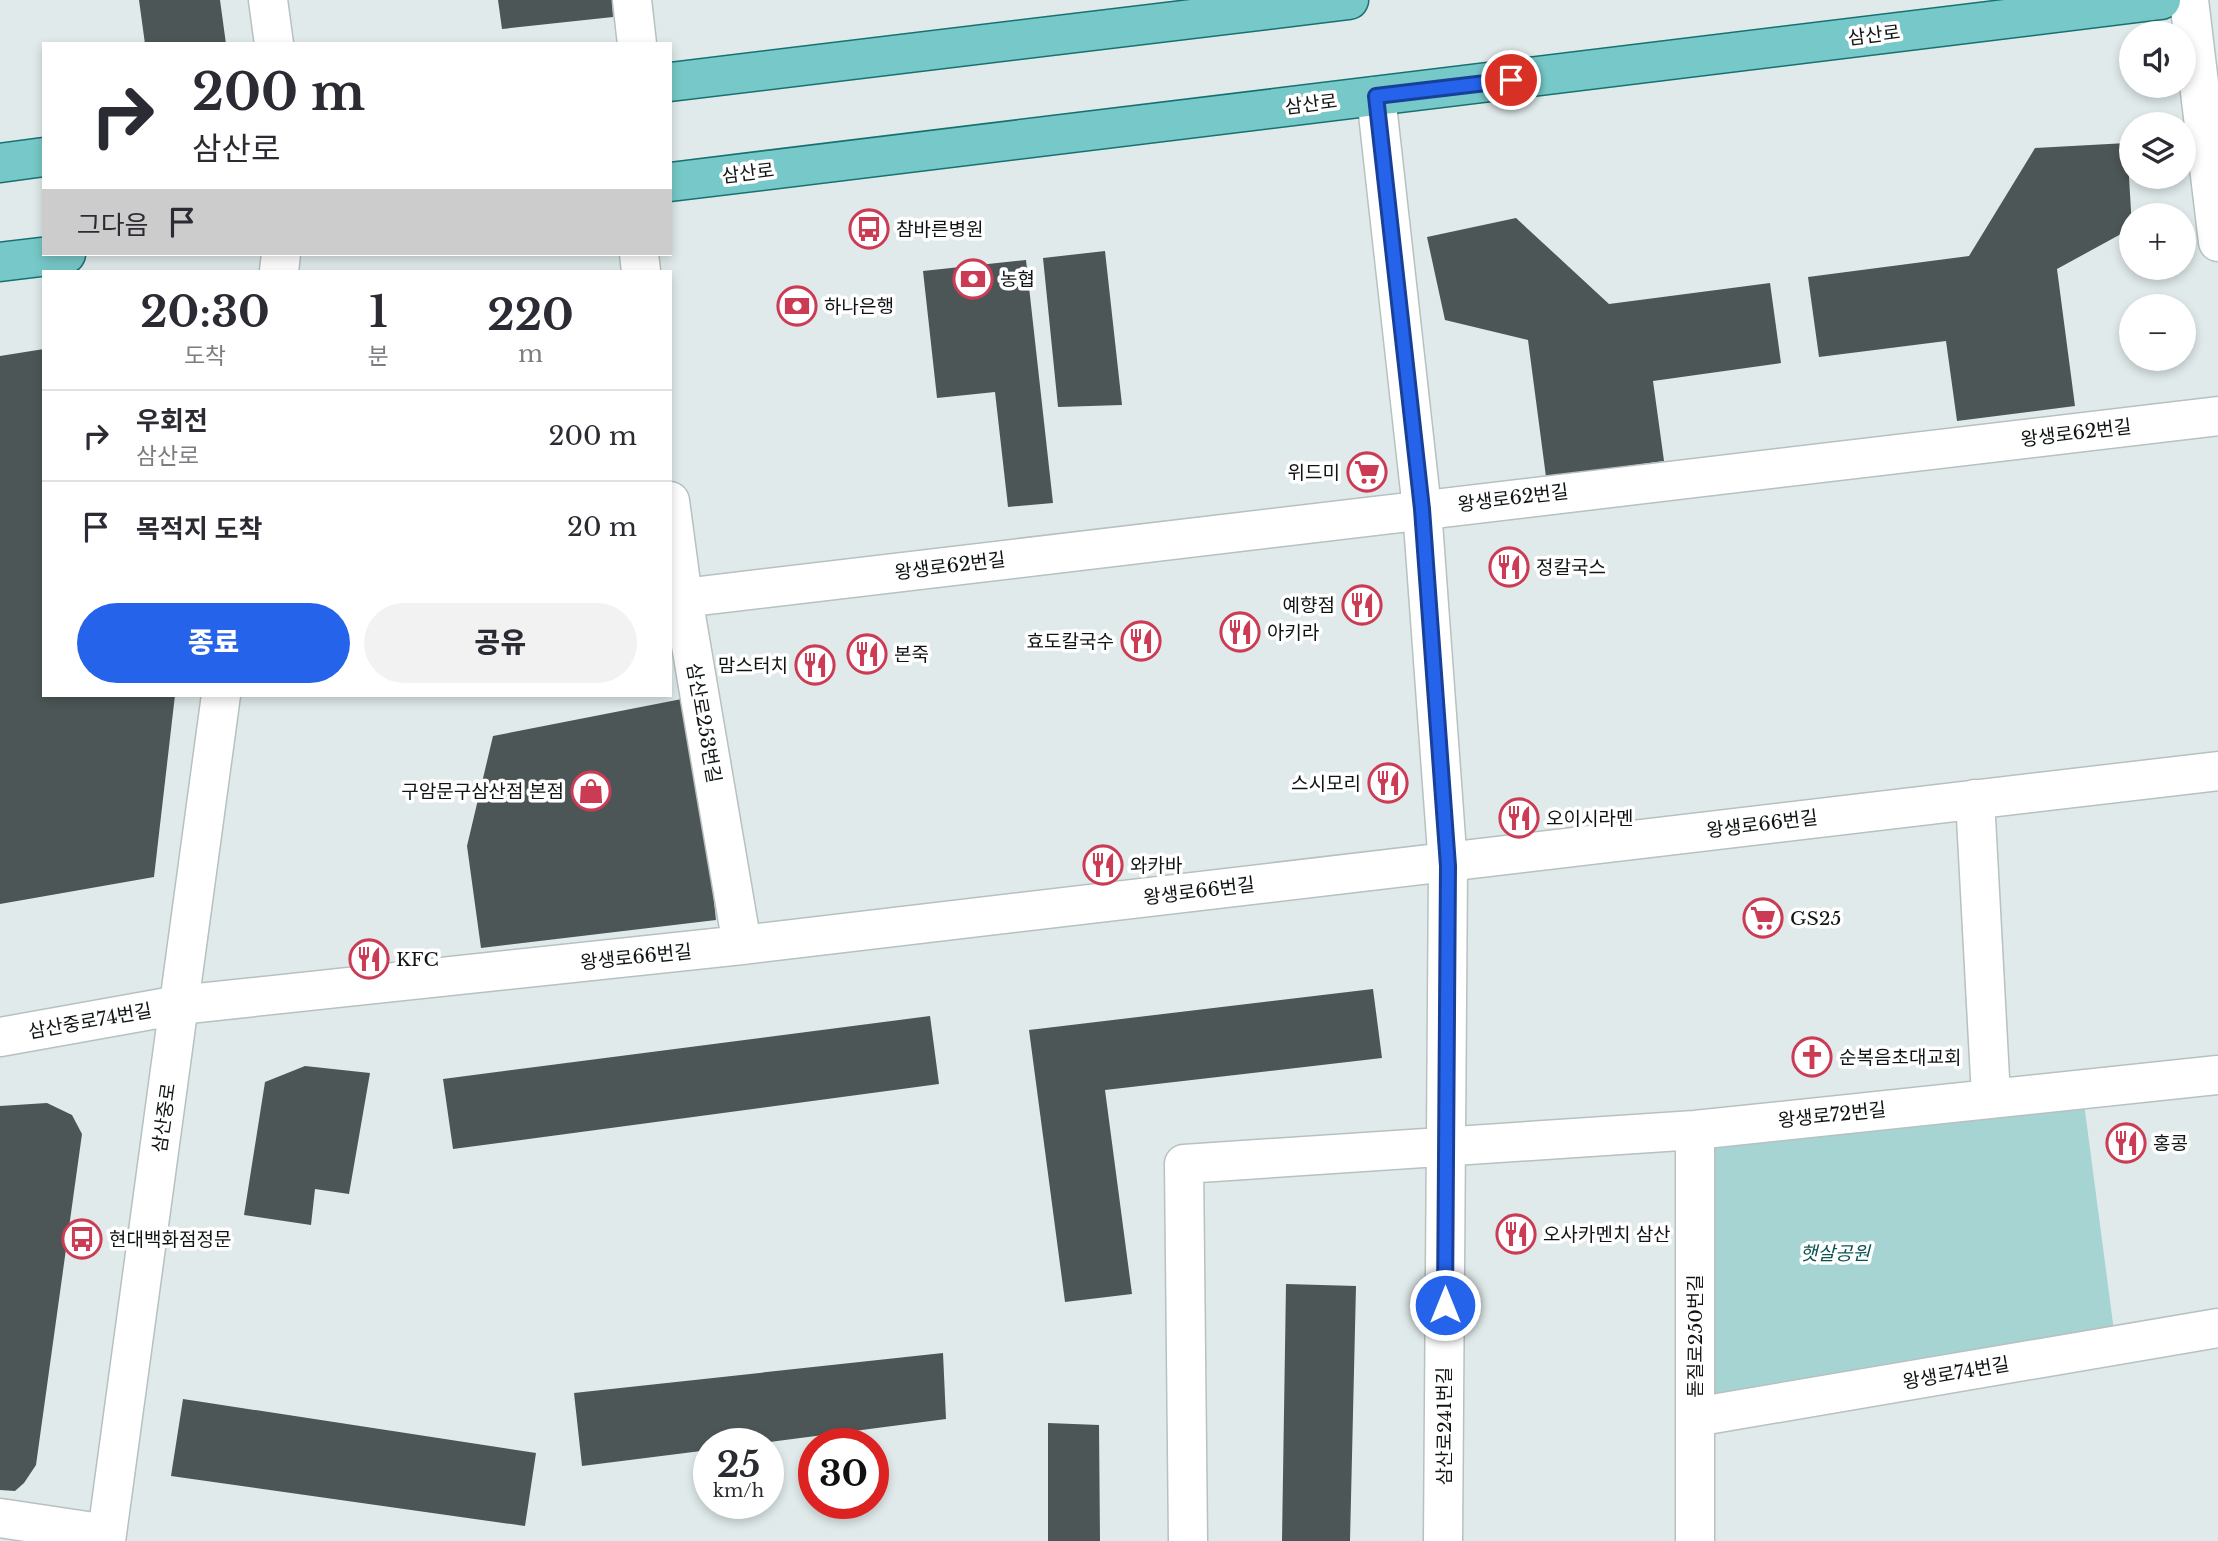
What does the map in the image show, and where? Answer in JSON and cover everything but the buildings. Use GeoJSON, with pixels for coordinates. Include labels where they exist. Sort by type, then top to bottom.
{"type":"FeatureCollection","features":[{"type":"Feature","properties":{"kind":"main road"},"geometry":{"type":"LineString","coordinates":[[672,82],[1343,0]]}},
{"type":"Feature","properties":{"kind":"main road","name":"삼산로"},"geometry":{"type":"LineString","coordinates":[[672,182],[2161,0]]}},
{"type":"Feature","properties":{"kind":"main road"},"geometry":{"type":"LineString","coordinates":[[0,163],[42,157]]}},
{"type":"Feature","properties":{"kind":"main road"},"geometry":{"type":"LineString","coordinates":[[0,262],[50,256]]}},
{"type":"Feature","properties":{"kind":"street"},"geometry":{"type":"LineString","coordinates":[[268,0],[274,42]]}},
{"type":"Feature","properties":{"kind":"street"},"geometry":{"type":"LineString","coordinates":[[632,0],[637,42]]}},
{"type":"Feature","properties":{"kind":"street"},"geometry":{"type":"LineString","coordinates":[[2189,0],[2218,242]]}},
{"type":"Feature","properties":{"kind":"street","name":"삼산로241번길"},"geometry":{"type":"LineString","coordinates":[[1376,96],[1422,509],[1448,862],[1443,1541]]}},
{"type":"Feature","properties":{"kind":"street","name":"왕생로62번길"},"geometry":{"type":"LineString","coordinates":[[683,598],[2218,416]]}},
{"type":"Feature","properties":{"kind":"street","name":"삼산로253번길"},"geometry":{"type":"LineString","coordinates":[[672,516],[683,598],[742,945]]}},
{"type":"Feature","properties":{"kind":"street","name":"삼산중로"},"geometry":{"type":"LineString","coordinates":[[107,1538],[221,697]]}},
{"type":"Feature","properties":{"kind":"street","name":"왕생로66번길"},"geometry":{"type":"LineString","coordinates":[[179,1005],[742,945],[2218,771]]}},
{"type":"Feature","properties":{"kind":"street"},"geometry":{"type":"LineString","coordinates":[[1975,799],[1991,1097]]}},
{"type":"Feature","properties":{"kind":"street","name":"삼산중로74번길"},"geometry":{"type":"LineString","coordinates":[[0,1037],[179,1005]]}},
{"type":"Feature","properties":{"kind":"street","name":"왕생로72번길"},"geometry":{"type":"LineString","coordinates":[[1188,1541],[1184,1164],[1695,1130],[2218,1074]]}},
{"type":"Feature","properties":{"kind":"street","name":"돋질로250번길"},"geometry":{"type":"LineString","coordinates":[[1695,1130],[1695,1541]]}},
{"type":"Feature","properties":{"kind":"street","name":"왕생로74번길"},"geometry":{"type":"LineString","coordinates":[[1695,1417],[2218,1328]]}},
{"type":"Feature","properties":{"kind":"street"},"geometry":{"type":"LineString","coordinates":[[0,1518],[107,1538]]}},
{"type":"Feature","properties":{"kind":"green space","name":"햇살공원"},"geometry":{"type":"Polygon","coordinates":[[[2082,1088],[2116,1346],[1695,1417],[1695,1130],[2082,1088]]]}},
{"type":"Feature","properties":{"kind":"place","name":"참바른병원"},"geometry":{"type":"Point","coordinates":[869,229]}},
{"type":"Feature","properties":{"kind":"place","name":"농협"},"geometry":{"type":"Point","coordinates":[973,279]}},
{"type":"Feature","properties":{"kind":"place","name":"하나은행"},"geometry":{"type":"Point","coordinates":[797,306]}},
{"type":"Feature","properties":{"kind":"place","name":"위드미"},"geometry":{"type":"Point","coordinates":[1367,472]}},
{"type":"Feature","properties":{"kind":"place","name":"정칼국스"},"geometry":{"type":"Point","coordinates":[1509,567]}},
{"type":"Feature","properties":{"kind":"place","name":"예향점"},"geometry":{"type":"Point","coordinates":[1362,605]}},
{"type":"Feature","properties":{"kind":"place","name":"아키라"},"geometry":{"type":"Point","coordinates":[1240,632]}},
{"type":"Feature","properties":{"kind":"place","name":"효도칼국수"},"geometry":{"type":"Point","coordinates":[1141,641]}},
{"type":"Feature","properties":{"kind":"place","name":"본죽"},"geometry":{"type":"Point","coordinates":[867,654]}},
{"type":"Feature","properties":{"kind":"place","name":"맘스터치"},"geometry":{"type":"Point","coordinates":[815,665]}},
{"type":"Feature","properties":{"kind":"place","name":"스시모리"},"geometry":{"type":"Point","coordinates":[1388,783]}},
{"type":"Feature","properties":{"kind":"place","name":"구암문구삼산점 본점"},"geometry":{"type":"Point","coordinates":[591,791]}},
{"type":"Feature","properties":{"kind":"place","name":"오이시라멘"},"geometry":{"type":"Point","coordinates":[1519,818]}},
{"type":"Feature","properties":{"kind":"place","name":"와카바"},"geometry":{"type":"Point","coordinates":[1103,865]}},
{"type":"Feature","properties":{"kind":"place","name":"GS25"},"geometry":{"type":"Point","coordinates":[1763,918]}},
{"type":"Feature","properties":{"kind":"place","name":"KFC"},"geometry":{"type":"Point","coordinates":[369,959]}},
{"type":"Feature","properties":{"kind":"place","name":"순복음초대교회"},"geometry":{"type":"Point","coordinates":[1812,1057]}},
{"type":"Feature","properties":{"kind":"place","name":"홍콩"},"geometry":{"type":"Point","coordinates":[2126,1143]}},
{"type":"Feature","properties":{"kind":"place","name":"오사카멘치 삼산"},"geometry":{"type":"Point","coordinates":[1516,1234]}},
{"type":"Feature","properties":{"kind":"place","name":"현대백화점정문"},"geometry":{"type":"Point","coordinates":[82,1239]}},
{"type":"Feature","properties":{"kind":"route"},"geometry":{"type":"LineString","coordinates":[[1445,1305],[1448,866],[1422,509],[1376,96],[1511,80]]}}]}
